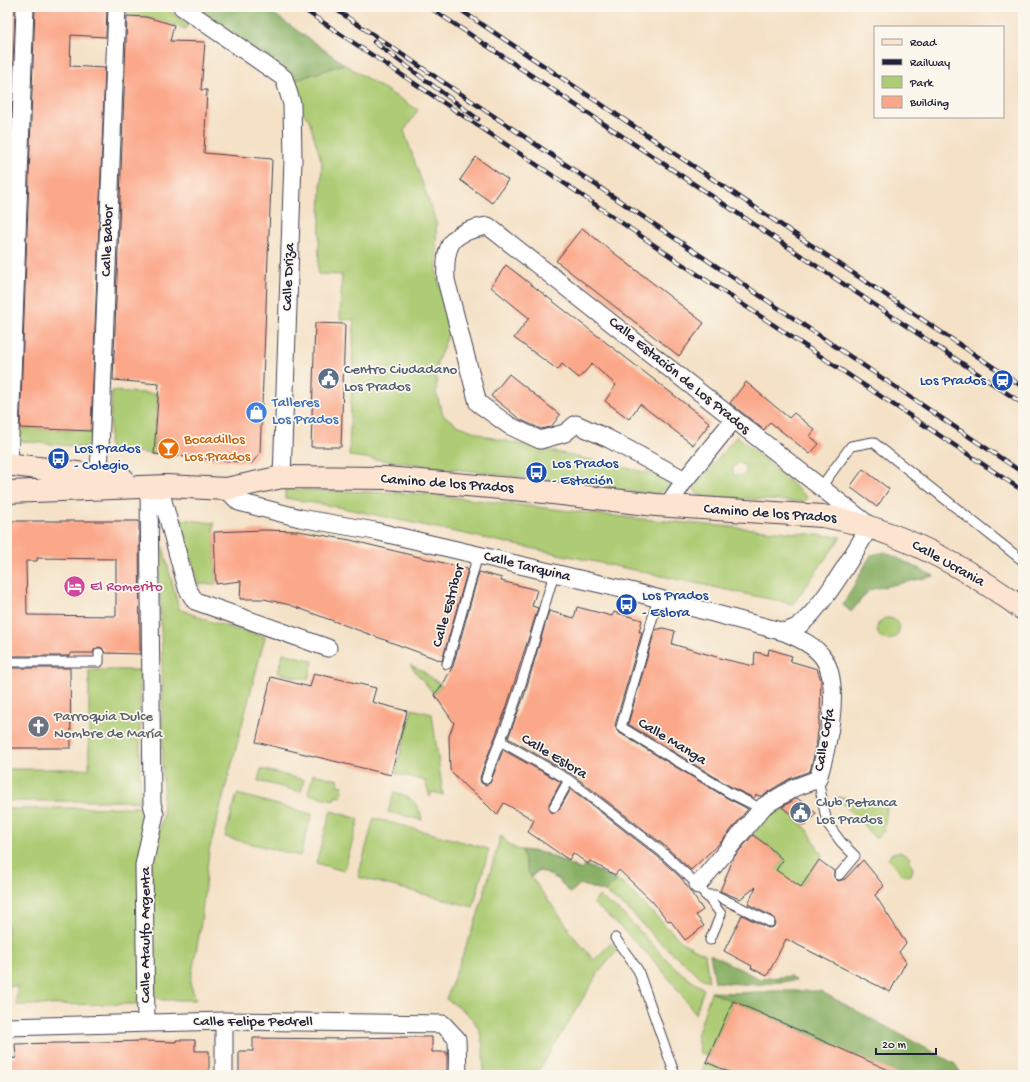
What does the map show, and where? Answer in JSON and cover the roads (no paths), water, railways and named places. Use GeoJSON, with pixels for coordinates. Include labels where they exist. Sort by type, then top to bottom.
{"type":"FeatureCollection","features":[{"type":"Feature","properties":{"kind":"main road","name":"Camino de los Prados"},"geometry":{"type":"LineString","coordinates":[[8,464],[99,475],[158,486]]}},
{"type":"Feature","properties":{"kind":"main road","name":"Camino de los Prados"},"geometry":{"type":"LineString","coordinates":[[7,492],[158,486],[226,489],[282,477],[386,478],[536,490],[667,506],[822,516],[870,526]]}},
{"type":"Feature","properties":{"kind":"main road","name":"Calle Ucrania"},"geometry":{"type":"LineString","coordinates":[[870,526],[932,552],[1003,594],[1023,609]]}},
{"type":"Feature","properties":{"kind":"street"},"geometry":{"type":"LineString","coordinates":[[8,464],[25,7]]}},
{"type":"Feature","properties":{"kind":"street","name":"Calle Babor"},"geometry":{"type":"LineString","coordinates":[[99,475],[118,7]]}},
{"type":"Feature","properties":{"kind":"street","name":"Calle Driza"},"geometry":{"type":"LineString","coordinates":[[182,7],[284,78],[292,104],[293,136],[282,477]]}},
{"type":"Feature","properties":{"kind":"street","name":"Calle Estación de Los Prados"},"geometry":{"type":"LineString","coordinates":[[685,480],[609,439],[576,424],[566,433],[540,440],[510,426],[478,403],[446,280],[445,259],[450,242],[467,230],[488,226],[870,526]]}},
{"type":"Feature","properties":{"kind":"street"},"geometry":{"type":"LineString","coordinates":[[667,506],[685,480],[734,419]]}},
{"type":"Feature","properties":{"kind":"street"},"geometry":{"type":"LineString","coordinates":[[158,486],[187,588],[195,601],[328,648]]}},
{"type":"Feature","properties":{"kind":"street","name":"Calle Ataulfo Argenta"},"geometry":{"type":"LineString","coordinates":[[146,1023],[144,865],[155,814],[152,804],[158,486]]}},
{"type":"Feature","properties":{"kind":"street","name":"Calle Tarquina"},"geometry":{"type":"LineString","coordinates":[[226,489],[239,502],[300,518],[375,531],[478,555],[658,599],[784,632],[806,642],[824,659]]}},
{"type":"Feature","properties":{"kind":"street"},"geometry":{"type":"LineString","coordinates":[[784,632],[798,627],[811,615],[870,526]]}},
{"type":"Feature","properties":{"kind":"street","name":"Calle Cofa"},"geometry":{"type":"LineString","coordinates":[[702,890],[762,809],[794,788],[818,779],[825,757],[832,702],[831,677],[824,659]]}},
{"type":"Feature","properties":{"kind":"street"},"geometry":{"type":"LineString","coordinates":[[224,1021],[224,1075]]}},
{"type":"Feature","properties":{"kind":"street","name":"Calle Felipe Pedrell"},"geometry":{"type":"LineString","coordinates":[[7,1027],[224,1021],[443,1024],[457,1039],[458,1075]]}},
{"type":"Feature","properties":{"kind":"lane"},"geometry":{"type":"LineString","coordinates":[[821,487],[850,446],[873,442],[1023,561]]}},
{"type":"Feature","properties":{"kind":"lane","name":"Calle Estribor"},"geometry":{"type":"LineString","coordinates":[[446,664],[478,555]]}},
{"type":"Feature","properties":{"kind":"lane","name":"Calle Eslora"},"geometry":{"type":"LineString","coordinates":[[554,574],[528,664],[502,742],[569,780],[661,851],[702,890],[721,914],[710,940]]}},
{"type":"Feature","properties":{"kind":"lane","name":"Calle Manga"},"geometry":{"type":"LineString","coordinates":[[658,599],[621,727],[730,793],[762,809]]}},
{"type":"Feature","properties":{"kind":"lane"},"geometry":{"type":"LineString","coordinates":[[7,662],[99,662],[99,653]]}},
{"type":"Feature","properties":{"kind":"lane"},"geometry":{"type":"LineString","coordinates":[[486,779],[492,758],[502,742]]}},
{"type":"Feature","properties":{"kind":"lane"},"geometry":{"type":"LineString","coordinates":[[818,779],[827,823],[854,856],[839,875]]}},
{"type":"Feature","properties":{"kind":"lane"},"geometry":{"type":"LineString","coordinates":[[554,807],[569,780]]}},
{"type":"Feature","properties":{"kind":"lane","name":"Calle Eslora"},"geometry":{"type":"LineString","coordinates":[[702,890],[770,922]]}},
{"type":"Feature","properties":{"kind":"lane"},"geometry":{"type":"LineString","coordinates":[[615,938],[638,970],[675,1075]]}},
{"type":"Feature","properties":{"kind":"railway"},"geometry":{"type":"LineString","coordinates":[[300,7],[1023,491]]}},
{"type":"Feature","properties":{"kind":"railway"},"geometry":{"type":"LineString","coordinates":[[332,7],[1023,473]]}},
{"type":"Feature","properties":{"kind":"railway"},"geometry":{"type":"LineString","coordinates":[[429,7],[1023,404]]}},
{"type":"Feature","properties":{"kind":"railway"},"geometry":{"type":"LineString","coordinates":[[456,7],[1023,387]]}},
{"type":"Feature","properties":{"kind":"railway"},"geometry":{"type":"LineString","coordinates":[[374,42],[478,119]]}},
{"type":"Feature","properties":{"kind":"place","name":"Centro Ciudadano Los Prados"},"geometry":{"type":"Point","coordinates":[328,379]}},
{"type":"Feature","properties":{"kind":"place","name":"Los Prados"},"geometry":{"type":"Point","coordinates":[1002,381]}},
{"type":"Feature","properties":{"kind":"place","name":"Talleres Los Prados"},"geometry":{"type":"Point","coordinates":[256,412]}},
{"type":"Feature","properties":{"kind":"place","name":"Bocadillos Los Prados"},"geometry":{"type":"Point","coordinates":[169,449]}},
{"type":"Feature","properties":{"kind":"place","name":"Los Prados - Colegio"},"geometry":{"type":"Point","coordinates":[59,458]}},
{"type":"Feature","properties":{"kind":"place","name":"Los Prados - Estación"},"geometry":{"type":"Point","coordinates":[537,473]}},
{"type":"Feature","properties":{"kind":"place","name":"El Romerito"},"geometry":{"type":"Point","coordinates":[74,587]}},
{"type":"Feature","properties":{"kind":"place","name":"Los Prados - Eslora"},"geometry":{"type":"Point","coordinates":[626,605]}},
{"type":"Feature","properties":{"kind":"place","name":"Parroquia Dulce Nombre de María"},"geometry":{"type":"Point","coordinates":[39,726]}},
{"type":"Feature","properties":{"kind":"place","name":"Club Petanca Los Prados"},"geometry":{"type":"Point","coordinates":[801,812]}}]}
